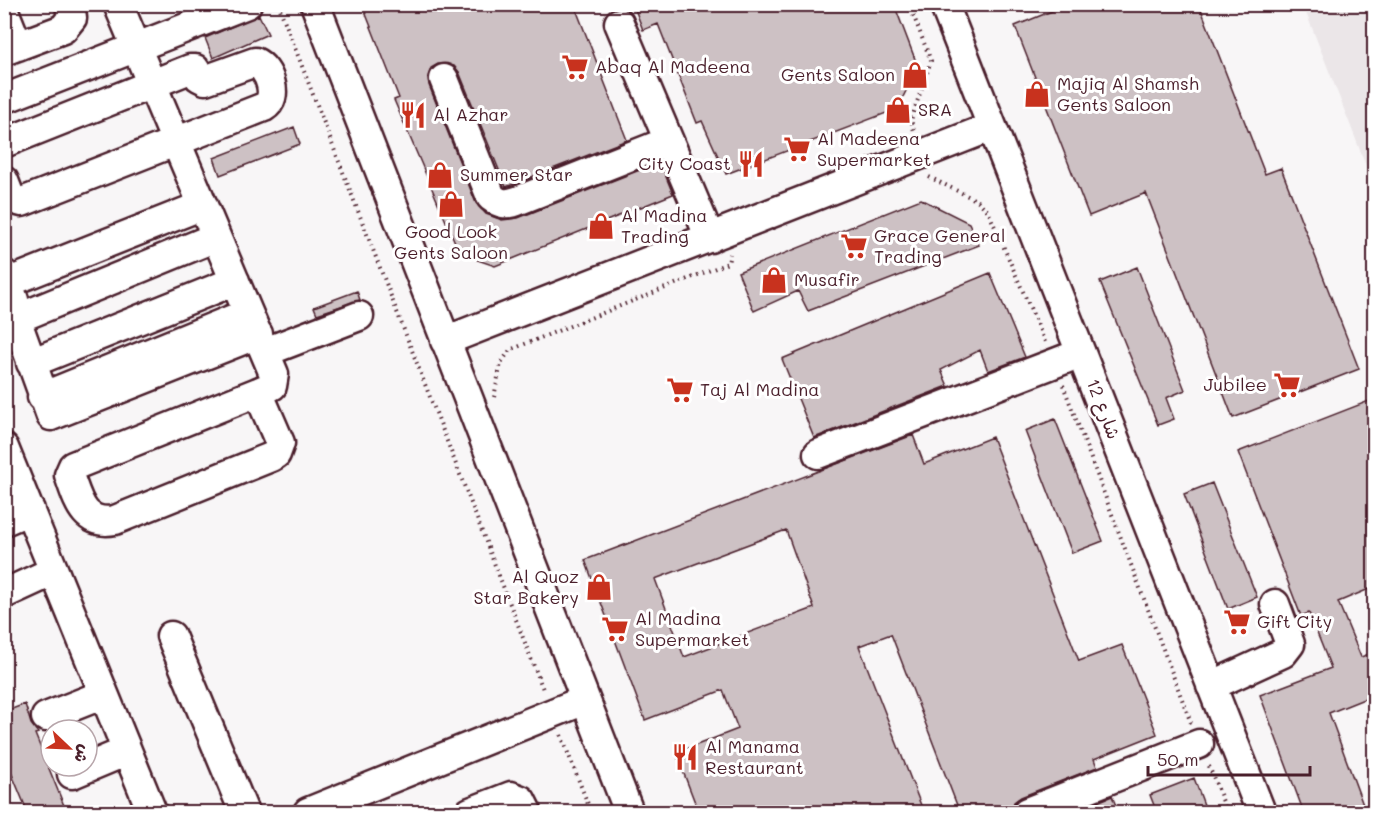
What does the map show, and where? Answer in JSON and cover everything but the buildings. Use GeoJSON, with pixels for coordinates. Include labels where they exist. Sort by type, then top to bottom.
{"type":"FeatureCollection","features":[{"type":"Feature","properties":{"kind":"street"},"geometry":{"type":"LineString","coordinates":[[4,11],[11,48],[63,29],[72,18],[70,4]]}},
{"type":"Feature","properties":{"kind":"street"},"geometry":{"type":"LineString","coordinates":[[118,4],[274,374],[274,382],[258,392],[73,466],[69,475],[80,508],[95,520],[115,520],[272,457],[280,443],[258,392]]}},
{"type":"Feature","properties":{"kind":"street"},"geometry":{"type":"LineString","coordinates":[[4,99],[247,4]]}},
{"type":"Feature","properties":{"kind":"street"},"geometry":{"type":"LineString","coordinates":[[315,4],[585,700],[626,812]]}},
{"type":"Feature","properties":{"kind":"street","name":"شارع 12"},"geometry":{"type":"LineString","coordinates":[[944,4],[1261,813]]}},
{"type":"Feature","properties":{"kind":"street"},"geometry":{"type":"LineString","coordinates":[[619,23],[669,141],[717,235]]}},
{"type":"Feature","properties":{"kind":"street"},"geometry":{"type":"LineString","coordinates":[[4,143],[190,69],[195,69],[199,77],[205,80],[251,62],[262,66],[273,91],[268,105],[22,202],[11,199],[4,182]]}},
{"type":"Feature","properties":{"kind":"street"},"geometry":{"type":"LineString","coordinates":[[444,79],[491,197],[498,202],[508,204],[517,201],[669,141]]}},
{"type":"Feature","properties":{"kind":"street"},"geometry":{"type":"LineString","coordinates":[[445,341],[991,128]]}},
{"type":"Feature","properties":{"kind":"street"},"geometry":{"type":"LineString","coordinates":[[203,205],[7,278],[14,300],[16,319],[45,405],[257,333],[359,316]]}},
{"type":"Feature","properties":{"kind":"street"},"geometry":{"type":"LineString","coordinates":[[16,319],[216,237]]}},
{"type":"Feature","properties":{"kind":"street"},"geometry":{"type":"LineString","coordinates":[[31,363],[235,281]]}},
{"type":"Feature","properties":{"kind":"street"},"geometry":{"type":"LineString","coordinates":[[818,454],[1081,353]]}},
{"type":"Feature","properties":{"kind":"street"},"geometry":{"type":"LineString","coordinates":[[5,452],[17,515],[54,571],[127,751],[148,811]]}},
{"type":"Feature","properties":{"kind":"street"},"geometry":{"type":"LineString","coordinates":[[4,594],[54,571]]}},
{"type":"Feature","properties":{"kind":"street"},"geometry":{"type":"LineString","coordinates":[[1212,686],[1283,653],[1290,644],[1275,604]]}},
{"type":"Feature","properties":{"kind":"street"},"geometry":{"type":"LineString","coordinates":[[171,636],[244,813]]}},
{"type":"Feature","properties":{"kind":"street"},"geometry":{"type":"LineString","coordinates":[[46,717],[104,694]]}},
{"type":"Feature","properties":{"kind":"street"},"geometry":{"type":"LineString","coordinates":[[308,813],[585,700]]}},
{"type":"Feature","properties":{"kind":"street"},"geometry":{"type":"LineString","coordinates":[[1027,813],[1199,744]]}},
{"type":"Feature","properties":{"kind":"street"},"geometry":{"type":"LineString","coordinates":[[99,763],[127,751]]}},
{"type":"Feature","properties":{"kind":"street"},"geometry":{"type":"LineString","coordinates":[[470,813],[511,796],[521,800],[527,813]]}},
{"type":"Feature","properties":{"kind":"path"},"geometry":{"type":"LineString","coordinates":[[278,4],[591,813]]}},
{"type":"Feature","properties":{"kind":"path"},"geometry":{"type":"LineString","coordinates":[[909,4],[931,60],[911,120],[926,175],[978,201],[988,211],[1054,363],[1227,813]]}},
{"type":"Feature","properties":{"kind":"path"},"geometry":{"type":"LineString","coordinates":[[439,422],[472,411],[493,399],[501,363],[510,350],[728,263],[730,255],[717,235]]}},
{"type":"Feature","properties":{"kind":"shaded area"},"geometry":{"type":"Polygon","coordinates":[[[1303,5],[1374,5],[1374,187],[1353,132],[1303,5]]]}},
{"type":"Feature","properties":{"kind":"place","name":"Abaq Al Madeena"},"geometry":{"type":"Point","coordinates":[575,67]}},
{"type":"Feature","properties":{"kind":"place","name":"Gents Saloon"},"geometry":{"type":"Point","coordinates":[915,75]}},
{"type":"Feature","properties":{"kind":"place","name":"Majiq Al Shamsh Gents Saloon"},"geometry":{"type":"Point","coordinates":[1037,94]}},
{"type":"Feature","properties":{"kind":"place","name":"SRA"},"geometry":{"type":"Point","coordinates":[898,110]}},
{"type":"Feature","properties":{"kind":"place","name":"Al Azhar"},"geometry":{"type":"Point","coordinates":[413,115]}},
{"type":"Feature","properties":{"kind":"place","name":"Al Madeena Supermarket"},"geometry":{"type":"Point","coordinates":[797,149]}},
{"type":"Feature","properties":{"kind":"place","name":"City Coast"},"geometry":{"type":"Point","coordinates":[751,164]}},
{"type":"Feature","properties":{"kind":"place","name":"Summer Star"},"geometry":{"type":"Point","coordinates":[440,175]}},
{"type":"Feature","properties":{"kind":"place","name":"Good Look Gents Saloon"},"geometry":{"type":"Point","coordinates":[451,204]}},
{"type":"Feature","properties":{"kind":"place","name":"Al Madina Trading"},"geometry":{"type":"Point","coordinates":[601,226]}},
{"type":"Feature","properties":{"kind":"place","name":"Grace General Trading"},"geometry":{"type":"Point","coordinates":[854,246]}},
{"type":"Feature","properties":{"kind":"place","name":"Musafir"},"geometry":{"type":"Point","coordinates":[774,280]}},
{"type":"Feature","properties":{"kind":"place","name":"Jubilee"},"geometry":{"type":"Point","coordinates":[1287,385]}},
{"type":"Feature","properties":{"kind":"place","name":"Taj Al Madina"},"geometry":{"type":"Point","coordinates":[680,390]}},
{"type":"Feature","properties":{"kind":"place","name":"Al Quoz Star Bakery"},"geometry":{"type":"Point","coordinates":[599,587]}},
{"type":"Feature","properties":{"kind":"place","name":"Gift City"},"geometry":{"type":"Point","coordinates":[1237,622]}},
{"type":"Feature","properties":{"kind":"place","name":"Al Madina Supermarket"},"geometry":{"type":"Point","coordinates":[615,629]}},
{"type":"Feature","properties":{"kind":"place","name":"Al Manama Restaurant"},"geometry":{"type":"Point","coordinates":[685,757]}}]}
